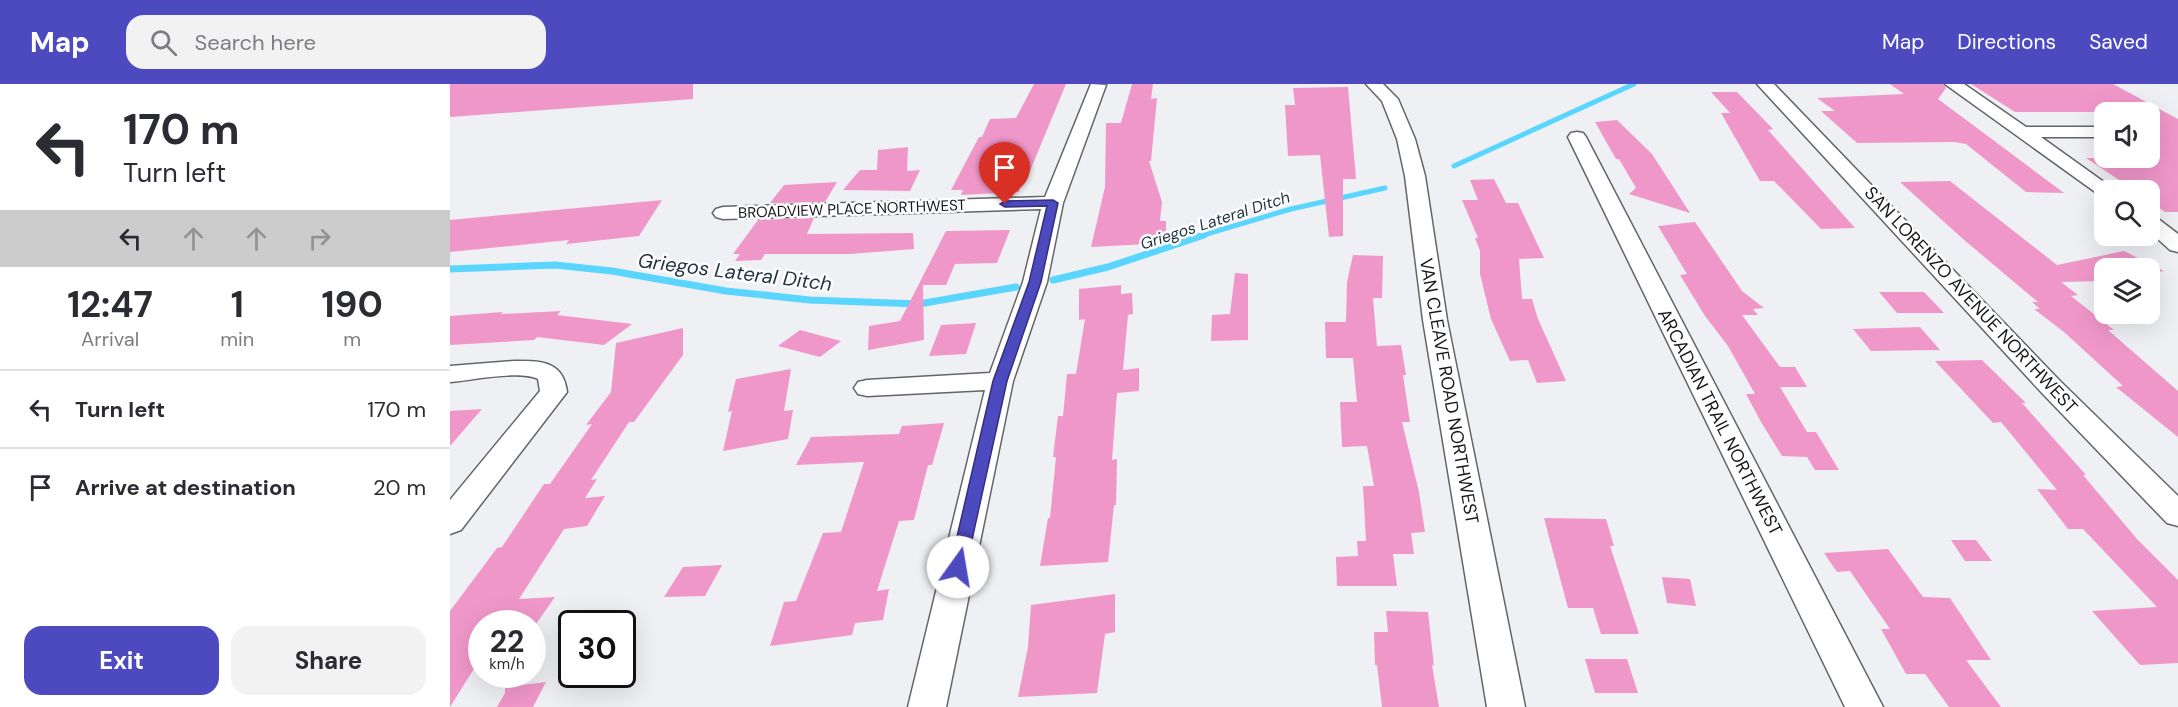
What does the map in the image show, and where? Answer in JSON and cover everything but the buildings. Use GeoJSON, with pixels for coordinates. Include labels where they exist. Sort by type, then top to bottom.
{"type":"FeatureCollection","features":[{"type":"Feature","properties":{"kind":"street","name":"VAN CLEAVE ROAD NORTHWEST"},"geometry":{"type":"LineString","coordinates":[[1374,84],[1390,99],[1406,139],[1415,176],[1435,320],[1506,707]]}},
{"type":"Feature","properties":{"kind":"street","name":"SAN LORENZO AVENUE NORTHWEST"},"geometry":{"type":"LineString","coordinates":[[1765,84],[1811,130],[2051,387],[2178,514]]}},
{"type":"Feature","properties":{"kind":"street"},"geometry":{"type":"LineString","coordinates":[[1953,84],[2094,182]]}},
{"type":"Feature","properties":{"kind":"street"},"geometry":{"type":"LineString","coordinates":[[927,707],[1000,381],[1035,282],[1053,203],[1098,85]]}},
{"type":"Feature","properties":{"kind":"street"},"geometry":{"type":"LineString","coordinates":[[2022,132],[2094,132]]}},
{"type":"Feature","properties":{"kind":"street","name":"ARCADIAN TRAIL NORTHWEST"},"geometry":{"type":"LineString","coordinates":[[1577,137],[1864,707]]}},
{"type":"Feature","properties":{"kind":"street","name":"BROADVIEW PLACE NORTHWEST"},"geometry":{"type":"LineString","coordinates":[[723,213],[1053,203]]}},
{"type":"Feature","properties":{"kind":"street"},"geometry":{"type":"LineString","coordinates":[[2160,222],[2178,223]]}},
{"type":"Feature","properties":{"kind":"street"},"geometry":{"type":"LineString","coordinates":[[2160,230],[2178,245]]}},
{"type":"Feature","properties":{"kind":"street"},"geometry":{"type":"LineString","coordinates":[[450,374],[530,369],[544,371],[552,379],[554,392],[450,522]]}},
{"type":"Feature","properties":{"kind":"street"},"geometry":{"type":"LineString","coordinates":[[867,388],[1000,381]]}},
{"type":"Feature","properties":{"kind":"waterway","name":"Griegos Lateral Ditch"},"geometry":{"type":"LineString","coordinates":[[1454,166],[1634,84]]}},
{"type":"Feature","properties":{"kind":"waterway","name":"Griegos Lateral Ditch"},"geometry":{"type":"LineString","coordinates":[[1200,236],[1291,209],[1385,188]]}},
{"type":"Feature","properties":{"kind":"waterway","name":"Griegos Lateral Ditch"},"geometry":{"type":"LineString","coordinates":[[1053,280],[1108,267],[1204,235]]}},
{"type":"Feature","properties":{"kind":"waterway","name":"Griegos Lateral Ditch"},"geometry":{"type":"LineString","coordinates":[[450,269],[555,265],[612,271],[726,291],[810,300],[919,304],[1016,287]]}},
{"type":"Feature","properties":{"kind":"route"},"geometry":{"type":"LineString","coordinates":[[958,567],[1000,381],[1035,282],[1053,203],[1005,204]]}}]}
